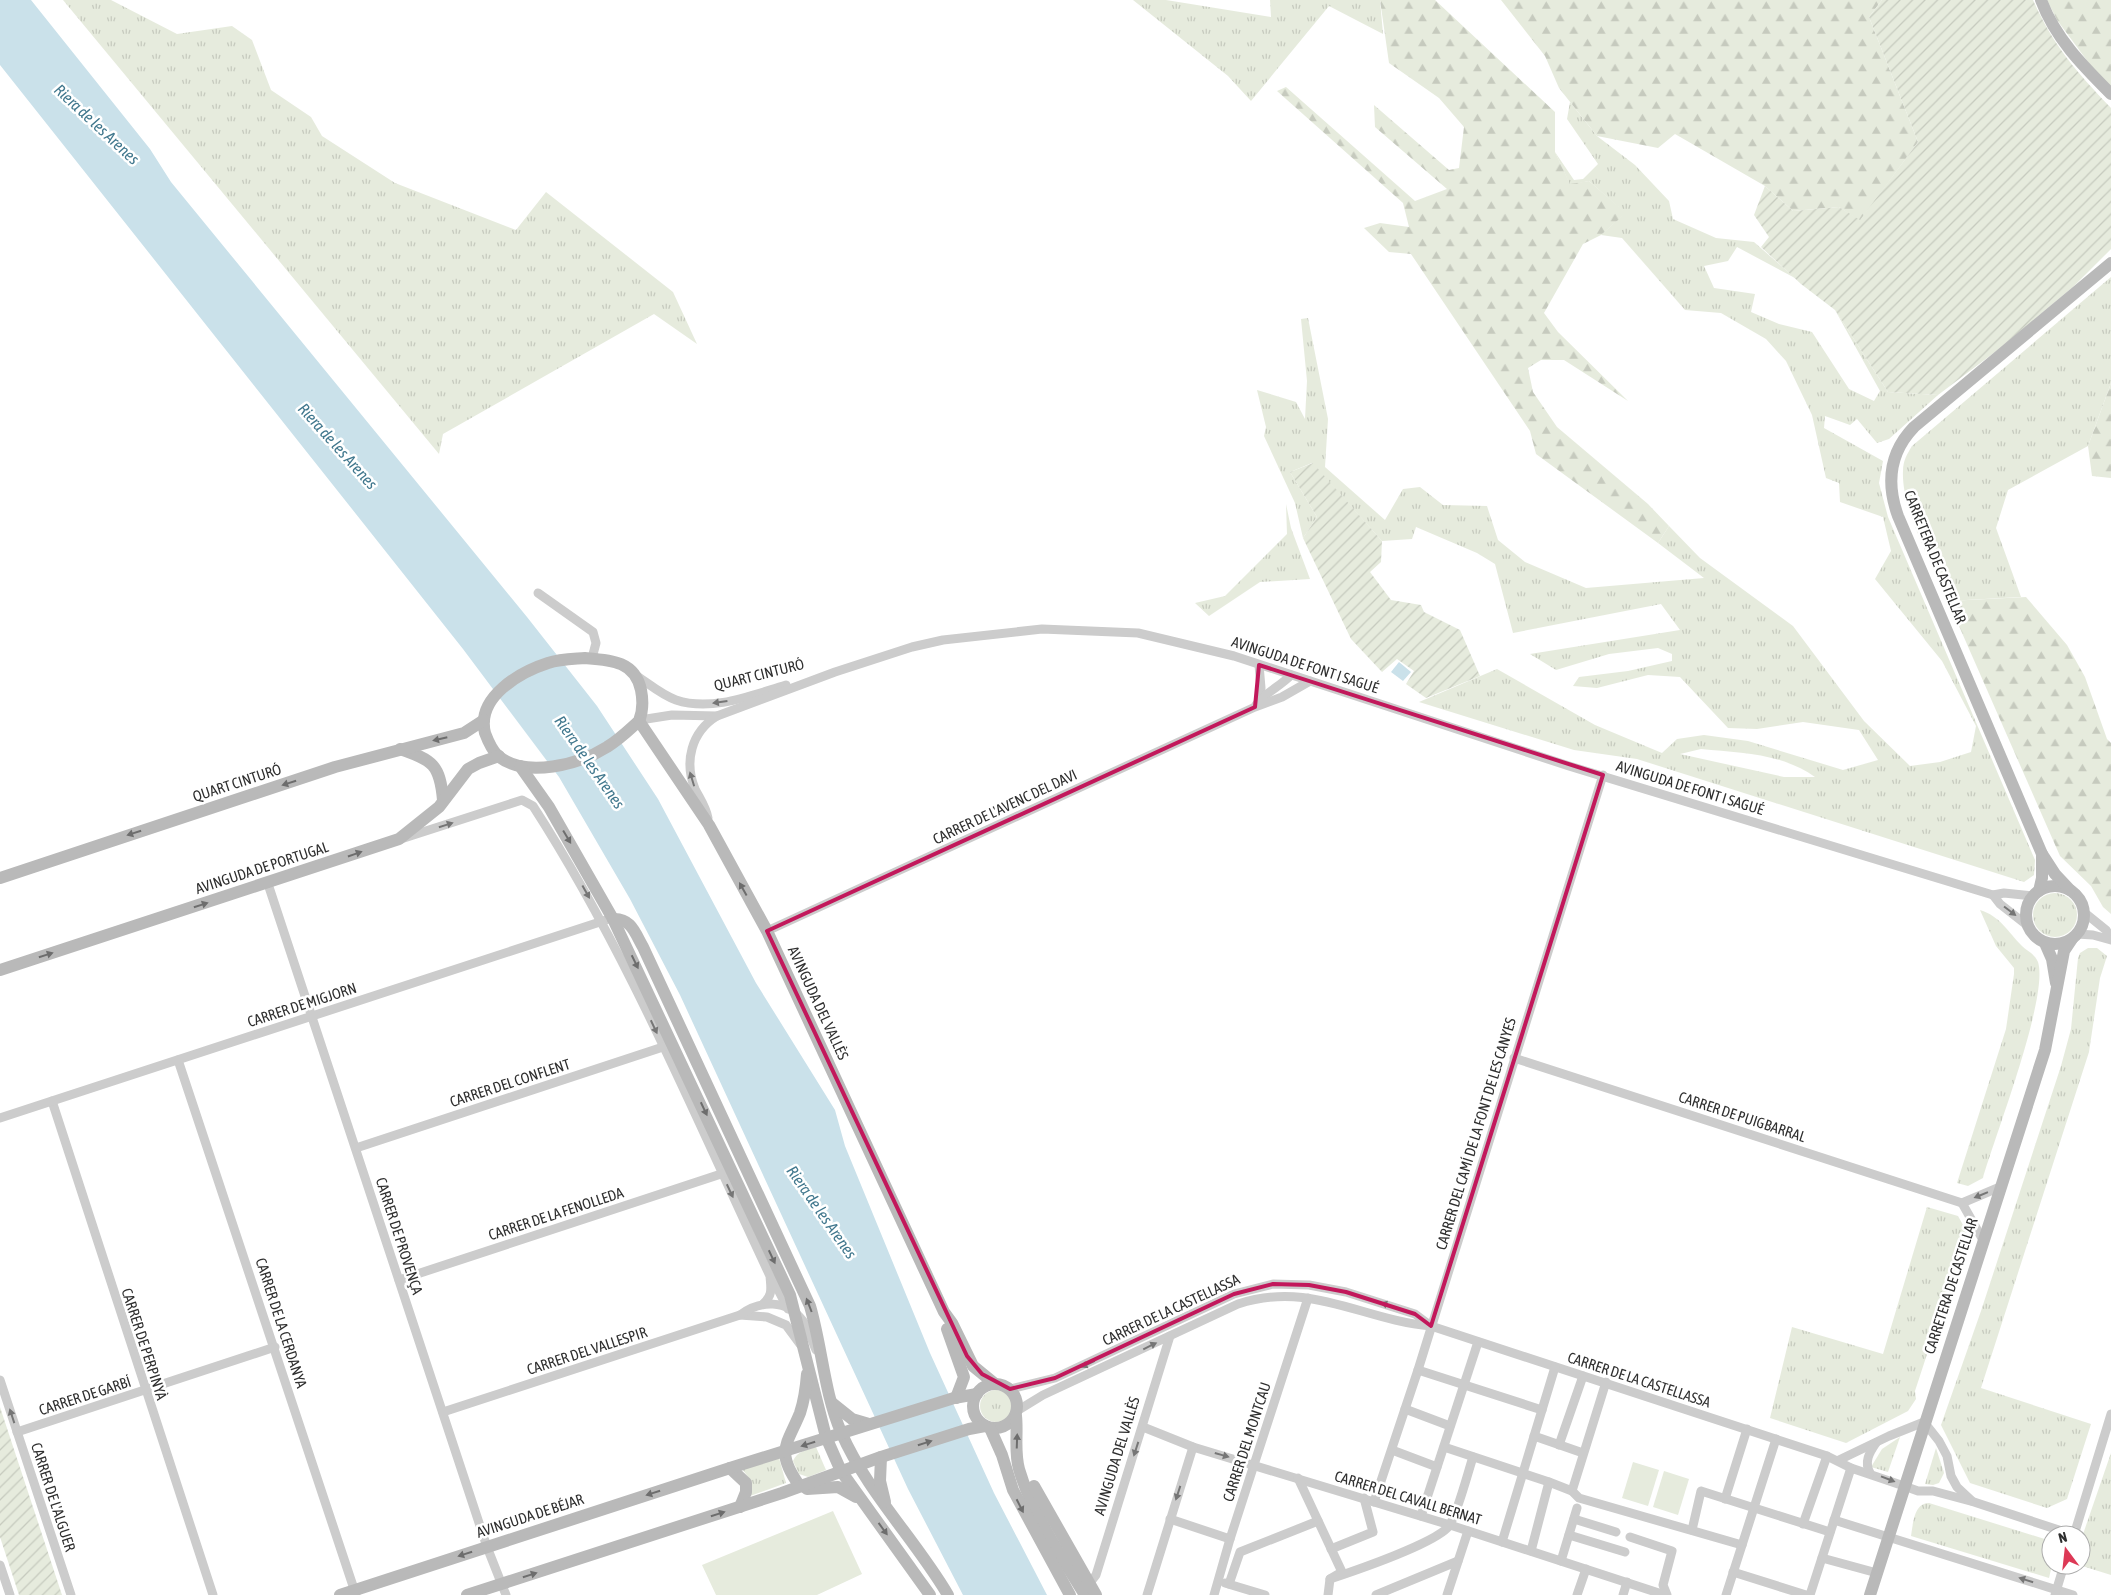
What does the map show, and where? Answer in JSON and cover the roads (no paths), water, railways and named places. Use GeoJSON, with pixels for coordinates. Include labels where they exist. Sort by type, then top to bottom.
{"type":"FeatureCollection","features":[{"type":"Feature","properties":{"kind":"main road"},"geometry":{"type":"LineString","coordinates":[[2041,0],[2066,46],[2111,94]]}},
{"type":"Feature","properties":{"kind":"main road","name":"CARRETERA DE CASTELLAR"},"geometry":{"type":"LineString","coordinates":[[2070,890],[2042,854],[1898,516],[1890,484],[1891,466],[1899,446],[1914,427],[2111,263]]}},
{"type":"Feature","properties":{"kind":"main road"},"geometry":{"type":"LineString","coordinates":[[592,658],[549,663],[514,679],[497,694],[484,720],[487,739],[499,756],[520,766],[538,767],[565,763],[596,753],[613,744],[637,723],[643,698],[637,676]]}},
{"type":"Feature","properties":{"kind":"main road","name":"QUART CINTURÓ"},"geometry":{"type":"LineString","coordinates":[[592,658],[615,662],[631,670],[637,676]]}},
{"type":"Feature","properties":{"kind":"main road","name":"QUART CINTURÓ"},"geometry":{"type":"LineString","coordinates":[[0,878],[335,767],[464,733],[484,720]]}},
{"type":"Feature","properties":{"kind":"main road","name":"AVINGUDA DEL VALLÈS"},"geometry":{"type":"LineString","coordinates":[[637,723],[709,825],[767,931],[944,1312],[952,1344],[964,1376],[978,1392]]}},
{"type":"Feature","properties":{"kind":"main road"},"geometry":{"type":"LineString","coordinates":[[400,749],[425,758],[436,767],[442,782],[443,800]]}},
{"type":"Feature","properties":{"kind":"main road"},"geometry":{"type":"LineString","coordinates":[[400,839],[428,817],[468,769],[499,756]]}},
{"type":"Feature","properties":{"kind":"main road"},"geometry":{"type":"LineString","coordinates":[[520,766],[549,807],[607,920],[790,1296],[791,1310],[798,1325],[826,1437],[841,1471],[929,1594]]}},
{"type":"Feature","properties":{"kind":"main road","name":"AVINGUDA DE PORTUGAL"},"geometry":{"type":"LineString","coordinates":[[0,970],[268,884],[400,839]]}},
{"type":"Feature","properties":{"kind":"main road","name":"CARRETERA DE CASTELLAR"},"geometry":{"type":"LineString","coordinates":[[2036,893],[2043,872],[2042,854]]}},
{"type":"Feature","properties":{"kind":"main road"},"geometry":{"type":"LineString","coordinates":[[2054,886],[2070,890],[2080,900],[2085,913],[2082,926],[2075,936],[2061,944],[2045,943],[2036,937],[2028,926],[2026,913],[2036,893],[2054,886]]}},
{"type":"Feature","properties":{"kind":"main road"},"geometry":{"type":"LineString","coordinates":[[607,920],[620,918],[628,922],[655,971],[810,1306],[819,1337],[822,1361],[832,1403],[842,1433],[858,1466],[948,1595]]}},
{"type":"Feature","properties":{"kind":"main road","name":"CARRETERA DE CASTELLAR"},"geometry":{"type":"LineString","coordinates":[[1870,1595],[2044,1050],[2056,986],[2063,967],[2064,951],[2075,936]]}},
{"type":"Feature","properties":{"kind":"main road","name":"CARRETERA DE CASTELLAR"},"geometry":{"type":"LineString","coordinates":[[2045,943],[2052,960],[2056,986]]}},
{"type":"Feature","properties":{"kind":"main road","name":"AVINGUDA DEL VALLÈS"},"geometry":{"type":"LineString","coordinates":[[944,1312],[952,1323],[973,1366],[995,1384]]}},
{"type":"Feature","properties":{"kind":"main road"},"geometry":{"type":"LineString","coordinates":[[808,1367],[800,1412],[786,1445],[790,1473],[799,1486],[813,1488]]}},
{"type":"Feature","properties":{"kind":"main road"},"geometry":{"type":"LineString","coordinates":[[955,1398],[964,1376]]}},
{"type":"Feature","properties":{"kind":"main road"},"geometry":{"type":"LineString","coordinates":[[467,1595],[504,1590],[881,1457],[969,1429],[1007,1425],[1017,1413],[1017,1399],[1010,1389],[995,1384],[985,1386],[978,1392],[842,1433],[786,1445]]}},
{"type":"Feature","properties":{"kind":"main road"},"geometry":{"type":"LineString","coordinates":[[978,1392],[973,1406],[974,1413],[987,1427],[1002,1454],[1013,1490],[1070,1595]]}},
{"type":"Feature","properties":{"kind":"main road"},"geometry":{"type":"LineString","coordinates":[[832,1403],[852,1419],[871,1424]]}},
{"type":"Feature","properties":{"kind":"main road","name":"AVINGUDA DEL VALLÈS"},"geometry":{"type":"LineString","coordinates":[[1017,1413],[1020,1469],[1048,1530],[1090,1591]]}},
{"type":"Feature","properties":{"kind":"main road","name":"AVINGUDA DE BÉJAR"},"geometry":{"type":"LineString","coordinates":[[340,1595],[371,1590],[487,1547],[762,1458],[786,1445]]}},
{"type":"Feature","properties":{"kind":"main road"},"geometry":{"type":"LineString","coordinates":[[881,1457],[880,1481],[887,1508]]}},
{"type":"Feature","properties":{"kind":"main road"},"geometry":{"type":"LineString","coordinates":[[730,1468],[746,1483],[746,1492],[740,1507]]}},
{"type":"Feature","properties":{"kind":"main road"},"geometry":{"type":"LineString","coordinates":[[782,1493],[813,1488],[838,1487],[849,1491],[863,1502]]}},
{"type":"Feature","properties":{"kind":"street"},"geometry":{"type":"LineString","coordinates":[[538,593],[593,632],[596,643],[592,658]]}},
{"type":"Feature","properties":{"kind":"street","name":"AVINGUDA DE FONT I SAGUÉ"},"geometry":{"type":"LineString","coordinates":[[709,825],[706,809],[691,778],[689,762],[698,735],[708,722],[717,716],[835,672],[912,647],[943,640],[998,632],[1053,628],[1138,633],[1204,647],[1459,731],[1992,895],[2036,893]]}},
{"type":"Feature","properties":{"kind":"street"},"geometry":{"type":"LineString","coordinates":[[1257,703],[1261,688],[1259,665]]}},
{"type":"Feature","properties":{"kind":"street","name":"QUART CINTURÓ"},"geometry":{"type":"LineString","coordinates":[[637,676],[676,700],[705,704],[723,703],[835,672]]}},
{"type":"Feature","properties":{"kind":"street","name":"CARRER DE L'AVENC DEL DAVI"},"geometry":{"type":"LineString","coordinates":[[767,931],[1257,703],[1291,675]]}},
{"type":"Feature","properties":{"kind":"street","name":"CARRER DE L'AVENC DEL DAVI"},"geometry":{"type":"LineString","coordinates":[[1257,703],[1282,697],[1310,681]]}},
{"type":"Feature","properties":{"kind":"street","name":"QUART CINTURÓ"},"geometry":{"type":"LineString","coordinates":[[637,723],[660,715],[717,716]]}},
{"type":"Feature","properties":{"kind":"street","name":"CARRER DEL CAMÍ DE LA FONT DE LES CANYES"},"geometry":{"type":"LineString","coordinates":[[1374,1502],[1418,1370],[1604,775]]}},
{"type":"Feature","properties":{"kind":"street","name":"AVINGUDA DE PORTUGAL"},"geometry":{"type":"LineString","coordinates":[[400,839],[522,800],[533,806],[607,920]]}},
{"type":"Feature","properties":{"kind":"street","name":"CARRER DE PROVENÇA"},"geometry":{"type":"LineString","coordinates":[[268,884],[487,1547],[504,1590]]}},
{"type":"Feature","properties":{"kind":"street","name":"AVINGUDA DE FONT I SAGUÉ"},"geometry":{"type":"LineString","coordinates":[[1992,895],[2000,904],[2028,926]]}},
{"type":"Feature","properties":{"kind":"street"},"geometry":{"type":"LineString","coordinates":[[2085,913],[2106,930],[2111,939]]}},
{"type":"Feature","properties":{"kind":"street","name":"CARRER DE MIGJORN"},"geometry":{"type":"LineString","coordinates":[[0,1118],[607,920]]}},
{"type":"Feature","properties":{"kind":"street"},"geometry":{"type":"LineString","coordinates":[[2075,936],[2093,934],[2111,939]]}},
{"type":"Feature","properties":{"kind":"street"},"geometry":{"type":"LineString","coordinates":[[655,971],[656,984],[678,1032],[668,1045]]}},
{"type":"Feature","properties":{"kind":"street"},"geometry":{"type":"LineString","coordinates":[[668,1045],[686,1050],[705,1088],[713,1098]]}},
{"type":"Feature","properties":{"kind":"street"},"geometry":{"type":"LineString","coordinates":[[668,1045],[722,1174],[770,1276],[791,1310],[804,1322],[822,1361]]}},
{"type":"Feature","properties":{"kind":"street","name":"CARRER DEL CONFLENT"},"geometry":{"type":"LineString","coordinates":[[356,1148],[668,1045]]}},
{"type":"Feature","properties":{"kind":"street","name":"CARRER DE PUIGBARRAL"},"geometry":{"type":"LineString","coordinates":[[1514,1058],[1962,1203]]}},
{"type":"Feature","properties":{"kind":"street","name":"CARRER DE LA CERDANYA"},"geometry":{"type":"LineString","coordinates":[[178,1060],[275,1347],[355,1593]]}},
{"type":"Feature","properties":{"kind":"street","name":"CARRER DE PERPINYÀ"},"geometry":{"type":"LineString","coordinates":[[52,1101],[144,1391],[212,1595]]}},
{"type":"Feature","properties":{"kind":"street","name":"CARRER DE LA FENOLLEDA"},"geometry":{"type":"LineString","coordinates":[[399,1280],[722,1174]]}},
{"type":"Feature","properties":{"kind":"street"},"geometry":{"type":"LineString","coordinates":[[1983,1240],[1962,1203],[2000,1187]]}},
{"type":"Feature","properties":{"kind":"street"},"geometry":{"type":"LineString","coordinates":[[762,1304],[770,1298],[772,1290],[770,1276]]}},
{"type":"Feature","properties":{"kind":"street","name":"CARRER DE LA CASTELLASSA"},"geometry":{"type":"LineString","coordinates":[[1010,1389],[1055,1378],[1234,1294],[1273,1284],[1309,1285],[1346,1292],[1415,1314],[1431,1326]]}},
{"type":"Feature","properties":{"kind":"street","name":"CARRER DE LA CASTELLASSA"},"geometry":{"type":"LineString","coordinates":[[1017,1413],[1043,1396],[1254,1299],[1291,1295],[1338,1303],[1411,1324],[1431,1326],[1839,1460],[1851,1468],[1904,1486],[1918,1490],[1933,1491],[1974,1502],[2044,1525]]}},
{"type":"Feature","properties":{"kind":"street","name":"CARRER DEL MONTCAU"},"geometry":{"type":"LineString","coordinates":[[1214,1595],[1230,1539],[1308,1298]]}},
{"type":"Feature","properties":{"kind":"street"},"geometry":{"type":"LineString","coordinates":[[740,1315],[750,1308],[762,1304],[775,1303],[791,1310]]}},
{"type":"Feature","properties":{"kind":"street"},"geometry":{"type":"LineString","coordinates":[[740,1315],[759,1315],[786,1325],[805,1352]]}},
{"type":"Feature","properties":{"kind":"street","name":"CARRER DEL VALLESPIR"},"geometry":{"type":"LineString","coordinates":[[443,1412],[740,1315]]}},
{"type":"Feature","properties":{"kind":"street","name":"AVINGUDA DEL VALLÈS"},"geometry":{"type":"LineString","coordinates":[[1090,1591],[1143,1428],[1170,1336]]}},
{"type":"Feature","properties":{"kind":"street"},"geometry":{"type":"LineString","coordinates":[[1421,1516],[1478,1342]]}},
{"type":"Feature","properties":{"kind":"street","name":"CARRER DE GARBÍ"},"geometry":{"type":"LineString","coordinates":[[17,1432],[275,1347]]}},
{"type":"Feature","properties":{"kind":"street"},"geometry":{"type":"LineString","coordinates":[[1502,1542],[1555,1367]]}},
{"type":"Feature","properties":{"kind":"street"},"geometry":{"type":"LineString","coordinates":[[1418,1370],[1542,1410]]}},
{"type":"Feature","properties":{"kind":"street"},"geometry":{"type":"LineString","coordinates":[[1559,1445],[1584,1376]]}},
{"type":"Feature","properties":{"kind":"street","name":"CARRER DE L'ALGUER"},"geometry":{"type":"LineString","coordinates":[[0,1380],[71,1595]]}},
{"type":"Feature","properties":{"kind":"street"},"geometry":{"type":"LineString","coordinates":[[1572,1491],[1606,1382]]}},
{"type":"Feature","properties":{"kind":"street"},"geometry":{"type":"LineString","coordinates":[[1405,1409],[1450,1426]]}},
{"type":"Feature","properties":{"kind":"street"},"geometry":{"type":"LineString","coordinates":[[2077,1525],[2111,1414]]}},
{"type":"Feature","properties":{"kind":"street"},"geometry":{"type":"LineString","coordinates":[[1839,1460],[1889,1436],[1924,1422],[1947,1456],[1951,1476],[1957,1487],[1974,1502]]}},
{"type":"Feature","properties":{"kind":"street","name":"CARRER DEL CAVALL BERNAT"},"geometry":{"type":"LineString","coordinates":[[1143,1428],[1193,1447],[1364,1498],[1666,1595]]}},
{"type":"Feature","properties":{"kind":"street"},"geometry":{"type":"LineString","coordinates":[[1725,1499],[1747,1429]]}},
{"type":"Feature","properties":{"kind":"street"},"geometry":{"type":"LineString","coordinates":[[1534,1436],[1583,1453]]}},
{"type":"Feature","properties":{"kind":"street"},"geometry":{"type":"LineString","coordinates":[[1726,1595],[1776,1439]]}},
{"type":"Feature","properties":{"kind":"street"},"geometry":{"type":"LineString","coordinates":[[1870,1473],[1866,1465],[1869,1454],[1876,1443]]}},
{"type":"Feature","properties":{"kind":"street"},"geometry":{"type":"LineString","coordinates":[[1147,1595],[1193,1447]]}},
{"type":"Feature","properties":{"kind":"street"},"geometry":{"type":"LineString","coordinates":[[1444,1447],[1549,1482],[1572,1491],[1579,1498],[1742,1545]]}},
{"type":"Feature","properties":{"kind":"street"},"geometry":{"type":"LineString","coordinates":[[1392,1450],[1437,1467]]}},
{"type":"Feature","properties":{"kind":"street"},"geometry":{"type":"LineString","coordinates":[[1803,1524],[1827,1456]]}},
{"type":"Feature","properties":{"kind":"street"},"geometry":{"type":"LineString","coordinates":[[1330,1579],[1366,1567],[1440,1534],[1450,1525],[1473,1457]]}},
{"type":"Feature","properties":{"kind":"street"},"geometry":{"type":"LineString","coordinates":[[1810,1595],[1851,1468]]}},
{"type":"Feature","properties":{"kind":"street"},"geometry":{"type":"LineString","coordinates":[[1933,1491],[1946,1485],[1951,1476]]}},
{"type":"Feature","properties":{"kind":"street"},"geometry":{"type":"LineString","coordinates":[[1298,1478],[1342,1572],[1330,1579]]}},
{"type":"Feature","properties":{"kind":"street"},"geometry":{"type":"LineString","coordinates":[[1531,1551],[1549,1482]]}},
{"type":"Feature","properties":{"kind":"street"},"geometry":{"type":"LineString","coordinates":[[1692,1530],[1701,1491],[1830,1532]]}},
{"type":"Feature","properties":{"kind":"street"},"geometry":{"type":"LineString","coordinates":[[1331,1549],[1373,1532],[1364,1498]]}},
{"type":"Feature","properties":{"kind":"street"},"geometry":{"type":"LineString","coordinates":[[1561,1560],[1577,1508]]}},
{"type":"Feature","properties":{"kind":"street"},"geometry":{"type":"LineString","coordinates":[[1170,1519],[1230,1539]]}},
{"type":"Feature","properties":{"kind":"street"},"geometry":{"type":"LineString","coordinates":[[1574,1519],[1616,1532]]}},
{"type":"Feature","properties":{"kind":"street"},"geometry":{"type":"LineString","coordinates":[[1834,1520],[2056,1592],[2073,1595]]}},
{"type":"Feature","properties":{"kind":"street"},"geometry":{"type":"LineString","coordinates":[[1229,1584],[1240,1552],[1318,1521]]}},
{"type":"Feature","properties":{"kind":"street"},"geometry":{"type":"LineString","coordinates":[[1447,1595],[1468,1531]]}},
{"type":"Feature","properties":{"kind":"street"},"geometry":{"type":"LineString","coordinates":[[1569,1535],[1625,1552]]}},
{"type":"Feature","properties":{"kind":"street"},"geometry":{"type":"LineString","coordinates":[[1630,1537],[1672,1551],[1663,1585],[1666,1595]]}},
{"type":"Feature","properties":{"kind":"street"},"geometry":{"type":"LineString","coordinates":[[1822,1558],[1877,1573]]}},
{"type":"Feature","properties":{"kind":"street"},"geometry":{"type":"LineString","coordinates":[[1376,1595],[1458,1561]]}},
{"type":"Feature","properties":{"kind":"street"},"geometry":{"type":"LineString","coordinates":[[0,1565],[10,1595]]}},
{"type":"Feature","properties":{"kind":"street"},"geometry":{"type":"LineString","coordinates":[[1577,1595],[1586,1569]]}},
{"type":"Feature","properties":{"kind":"street"},"geometry":{"type":"LineString","coordinates":[[1733,1572],[1806,1595]]}},
{"type":"Feature","properties":{"kind":"street"},"geometry":{"type":"LineString","coordinates":[[2056,1592],[2061,1575]]}},
{"type":"Feature","properties":{"kind":"street"},"geometry":{"type":"LineString","coordinates":[[1328,1595],[1330,1579]]}},
{"type":"Feature","properties":{"kind":"street"},"geometry":{"type":"LineString","coordinates":[[1218,1581],[1253,1593],[1265,1595]]}},
{"type":"Feature","properties":{"kind":"street"},"geometry":{"type":"LineString","coordinates":[[1623,1595],[1627,1582]]}},
{"type":"Feature","properties":{"kind":"water","name":"Riera de les Arenes"},"geometry":{"type":"Polygon","coordinates":[[[0,0],[31,0],[150,149],[171,182],[527,617],[597,706],[658,799],[756,983],[835,1110],[845,1146],[930,1353],[994,1493],[1047,1595],[963,1595],[908,1489],[680,995],[630,899],[559,777],[463,649],[0,65],[0,0]]]}},
{"type":"Feature","properties":{"kind":"water"},"geometry":{"type":"Polygon","coordinates":[[[1399,662],[1411,672],[1403,681],[1391,672],[1399,662]]]}}]}
